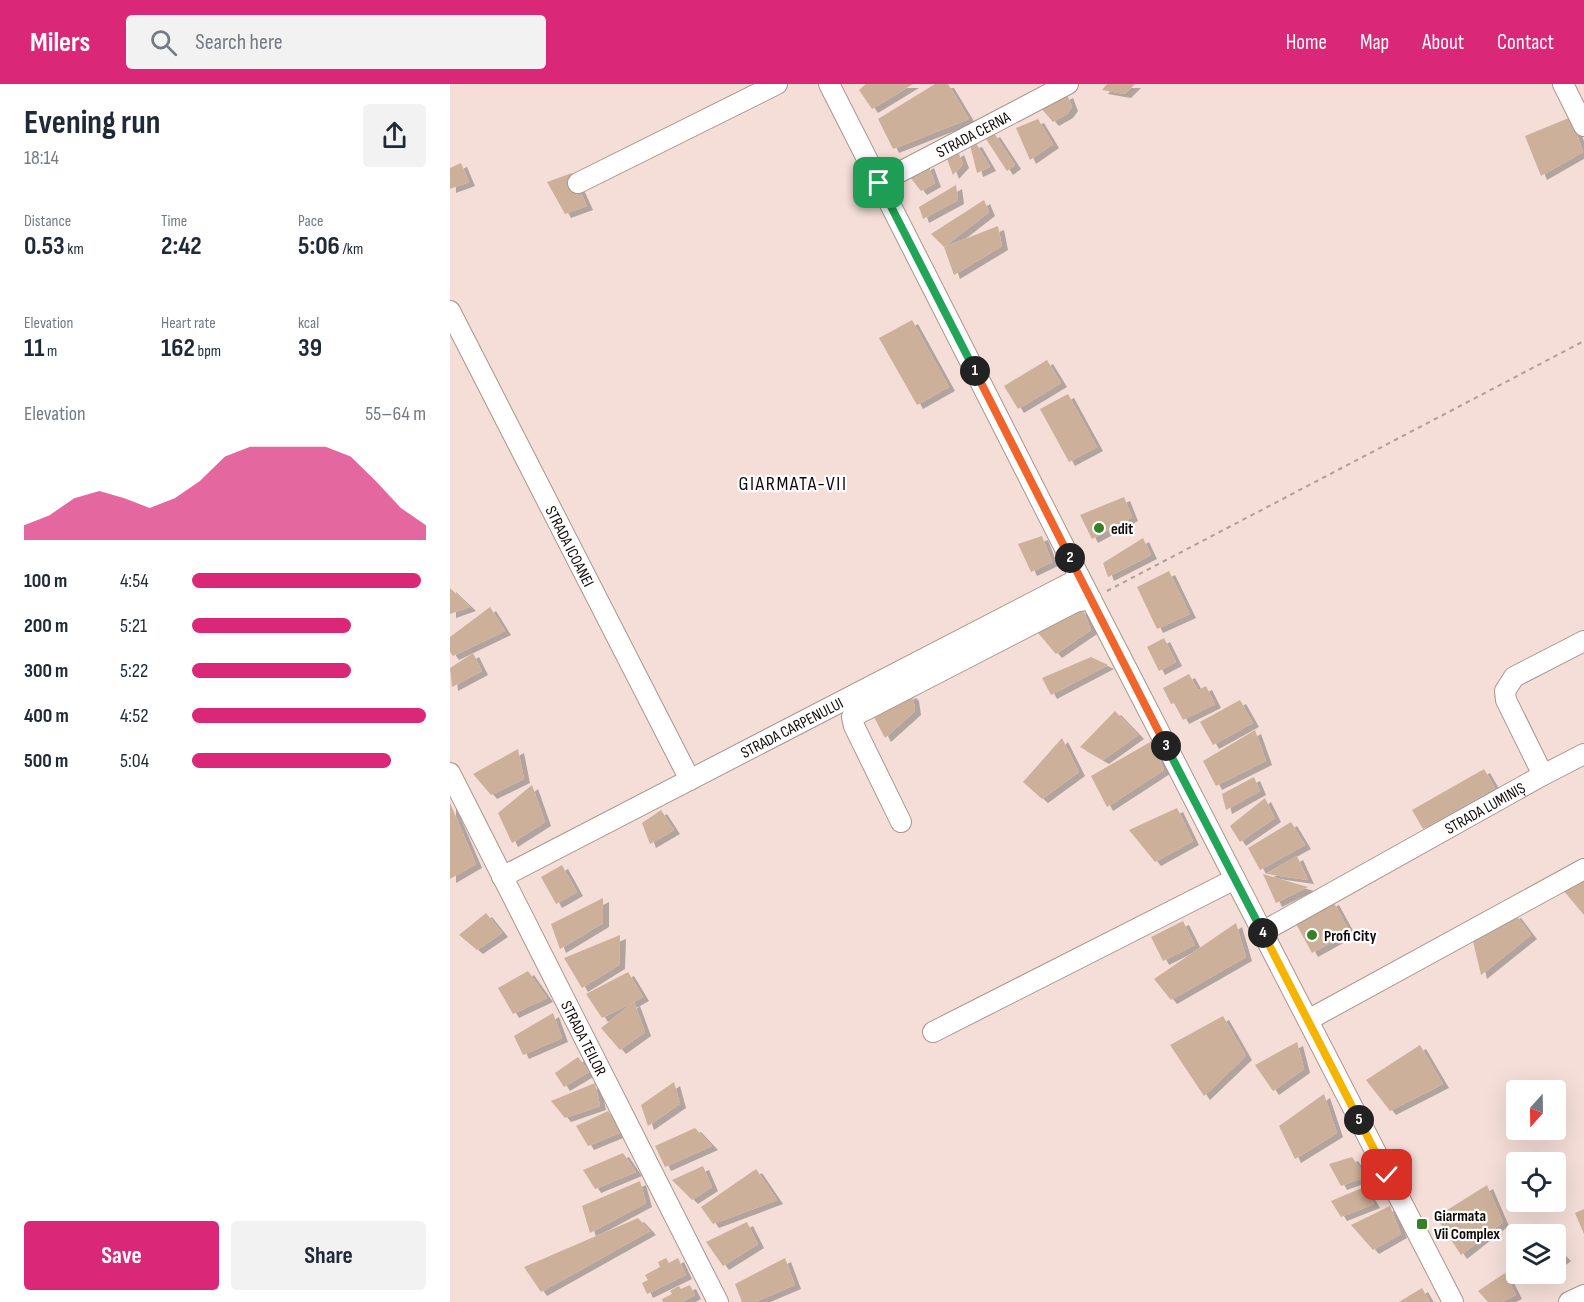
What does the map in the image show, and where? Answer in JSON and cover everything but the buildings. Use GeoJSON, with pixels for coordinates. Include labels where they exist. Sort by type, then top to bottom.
{"type":"FeatureCollection","features":[{"type":"Feature","properties":{"kind":"street"},"geometry":{"type":"LineString","coordinates":[[578,183],[777,84]]}},
{"type":"Feature","properties":{"kind":"street"},"geometry":{"type":"LineString","coordinates":[[829,84],[1091,600],[1453,1302]]}},
{"type":"Feature","properties":{"kind":"street","name":"STRADA CERNA"},"geometry":{"type":"LineString","coordinates":[[879,183],[1068,84]]}},
{"type":"Feature","properties":{"kind":"street"},"geometry":{"type":"LineString","coordinates":[[1563,84],[1584,126]]}},
{"type":"Feature","properties":{"kind":"street","name":"STRADA ICOANEI"},"geometry":{"type":"LineString","coordinates":[[450,311],[690,780]]}},
{"type":"Feature","properties":{"kind":"street","name":"STRADA CARPENULUI"},"geometry":{"type":"LineString","coordinates":[[502,877],[690,780],[848,709],[1080,578]]}},
{"type":"Feature","properties":{"kind":"street"},"geometry":{"type":"LineString","coordinates":[[901,822],[848,709],[1075,603],[1091,600]]}},
{"type":"Feature","properties":{"kind":"street","name":"STRADA LUMINIȘ"},"geometry":{"type":"LineString","coordinates":[[1262,932],[1543,775],[1506,700],[1505,691],[1514,677],[1584,641]]}},
{"type":"Feature","properties":{"kind":"street"},"geometry":{"type":"LineString","coordinates":[[1543,775],[1584,754]]}},
{"type":"Feature","properties":{"kind":"street","name":"STRADA TEILOR"},"geometry":{"type":"LineString","coordinates":[[450,773],[718,1302]]}},
{"type":"Feature","properties":{"kind":"street"},"geometry":{"type":"LineString","coordinates":[[1308,1020],[1584,869]]}},
{"type":"Feature","properties":{"kind":"street"},"geometry":{"type":"LineString","coordinates":[[933,1032],[1235,879]]}},
{"type":"Feature","properties":{"kind":"street"},"geometry":{"type":"LineString","coordinates":[[1569,1302],[1584,1295]]}},
{"type":"Feature","properties":{"kind":"path"},"geometry":{"type":"LineString","coordinates":[[1091,600],[1584,340]]}},
{"type":"Feature","properties":{"kind":"place","name":"edit"},"geometry":{"type":"Point","coordinates":[1099,528]}},
{"type":"Feature","properties":{"kind":"place","name":"Profi City"},"geometry":{"type":"Point","coordinates":[1312,935]}},
{"type":"Feature","properties":{"kind":"place","name":"Giarmata Vii Complex"},"geometry":{"type":"Point","coordinates":[1422,1224]}},
{"type":"Feature","properties":{"kind":"district","name":"GIARMATA-VII"},"geometry":{"type":"Point","coordinates":[793,483]}},
{"type":"Feature","properties":{"kind":"route"},"geometry":{"type":"LineString","coordinates":[[879,183],[1387,1175]]}}]}
